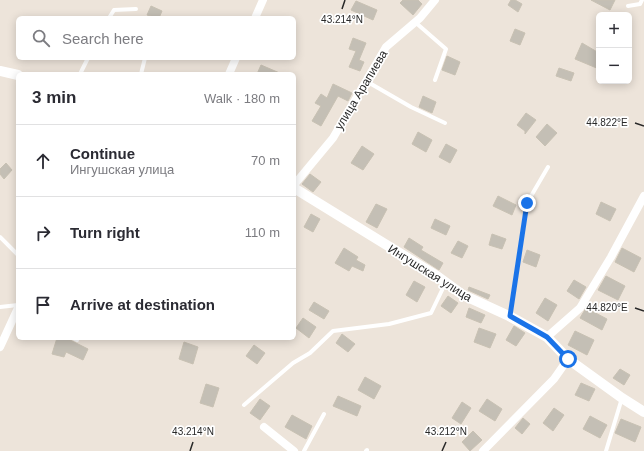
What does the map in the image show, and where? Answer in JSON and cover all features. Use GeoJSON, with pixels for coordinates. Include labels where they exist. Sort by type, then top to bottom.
{"type":"FeatureCollection","features":[{"type":"Feature","properties":{"kind":"street"},"geometry":{"type":"LineString","coordinates":[[256,16],[263,0]]}},
{"type":"Feature","properties":{"kind":"street","name":"улица Арапиева"},"geometry":{"type":"LineString","coordinates":[[296,184],[332,138],[386,47],[415,22],[435,0]]}},
{"type":"Feature","properties":{"kind":"street"},"geometry":{"type":"LineString","coordinates":[[230,72],[235,60]]}},
{"type":"Feature","properties":{"kind":"street"},"geometry":{"type":"LineString","coordinates":[[0,71],[16,75]]}},
{"type":"Feature","properties":{"kind":"street","name":"Ингушская улица"},"geometry":{"type":"LineString","coordinates":[[296,188],[437,276],[463,295],[510,316],[547,337],[568,359],[644,412]]}},
{"type":"Feature","properties":{"kind":"street"},"geometry":{"type":"LineString","coordinates":[[547,337],[580,308],[611,257],[644,196]]}},
{"type":"Feature","properties":{"kind":"street"},"geometry":{"type":"LineString","coordinates":[[0,347],[16,312]]}},
{"type":"Feature","properties":{"kind":"street"},"geometry":{"type":"LineString","coordinates":[[483,451],[554,379],[568,359]]}},
{"type":"Feature","properties":{"kind":"street"},"geometry":{"type":"LineString","coordinates":[[264,427],[294,451]]}},
{"type":"Feature","properties":{"kind":"lane"},"geometry":{"type":"LineString","coordinates":[[628,6],[640,4],[642,0]]}},
{"type":"Feature","properties":{"kind":"lane"},"geometry":{"type":"LineString","coordinates":[[110,16],[114,10],[136,9]]}},
{"type":"Feature","properties":{"kind":"lane"},"geometry":{"type":"LineString","coordinates":[[415,22],[446,49],[435,80]]}},
{"type":"Feature","properties":{"kind":"lane"},"geometry":{"type":"LineString","coordinates":[[81,72],[87,60]]}},
{"type":"Feature","properties":{"kind":"lane"},"geometry":{"type":"LineString","coordinates":[[142,72],[144,60]]}},
{"type":"Feature","properties":{"kind":"lane"},"geometry":{"type":"LineString","coordinates":[[366,81],[411,107],[445,123]]}},
{"type":"Feature","properties":{"kind":"lane"},"geometry":{"type":"LineString","coordinates":[[510,316],[527,203],[548,167]]}},
{"type":"Feature","properties":{"kind":"lane"},"geometry":{"type":"LineString","coordinates":[[0,238],[16,253]]}},
{"type":"Feature","properties":{"kind":"lane"},"geometry":{"type":"LineString","coordinates":[[244,405],[293,363],[310,353],[333,331],[390,324],[431,313],[446,284]]}},
{"type":"Feature","properties":{"kind":"lane"},"geometry":{"type":"LineString","coordinates":[[0,307],[16,305]]}},
{"type":"Feature","properties":{"kind":"lane"},"geometry":{"type":"LineString","coordinates":[[606,451],[622,398]]}},
{"type":"Feature","properties":{"kind":"lane"},"geometry":{"type":"LineString","coordinates":[[304,451],[324,414]]}},
{"type":"Feature","properties":{"kind":"building"},"geometry":{"type":"Polygon","coordinates":[[[403,0],[418,0],[422,4],[413,15],[400,3],[403,0]]]}},
{"type":"Feature","properties":{"kind":"building"},"geometry":{"type":"Polygon","coordinates":[[[511,0],[515,0],[522,4],[518,12],[508,5],[511,0]]]}},
{"type":"Feature","properties":{"kind":"building"},"geometry":{"type":"Polygon","coordinates":[[[591,0],[615,0],[610,10],[591,0]]]}},
{"type":"Feature","properties":{"kind":"building"},"geometry":{"type":"Polygon","coordinates":[[[356,1],[377,10],[373,20],[351,10],[356,1]]]}},
{"type":"Feature","properties":{"kind":"building"},"geometry":{"type":"Polygon","coordinates":[[[151,6],[162,11],[160,16],[147,15],[151,6]]]}},
{"type":"Feature","properties":{"kind":"building"},"geometry":{"type":"Polygon","coordinates":[[[515,29],[525,33],[520,45],[510,41],[515,29]]]}},
{"type":"Feature","properties":{"kind":"building"},"geometry":{"type":"Polygon","coordinates":[[[353,38],[366,43],[359,60],[364,62],[360,71],[349,67],[356,51],[349,49],[353,38]]]}},
{"type":"Feature","properties":{"kind":"building"},"geometry":{"type":"Polygon","coordinates":[[[582,43],[596,51],[596,68],[575,59],[582,43]]]}},
{"type":"Feature","properties":{"kind":"building"},"geometry":{"type":"Polygon","coordinates":[[[447,56],[460,62],[455,75],[442,70],[447,56]]]}},
{"type":"Feature","properties":{"kind":"building"},"geometry":{"type":"Polygon","coordinates":[[[261,65],[277,72],[258,72],[261,65]]]}},
{"type":"Feature","properties":{"kind":"building"},"geometry":{"type":"Polygon","coordinates":[[[559,68],[574,73],[571,81],[556,76],[559,68]]]}},
{"type":"Feature","properties":{"kind":"building"},"geometry":{"type":"Polygon","coordinates":[[[333,84],[352,93],[348,101],[338,96],[321,126],[312,121],[321,106],[315,103],[321,94],[327,98],[333,84]]]}},
{"type":"Feature","properties":{"kind":"building"},"geometry":{"type":"Polygon","coordinates":[[[423,96],[436,102],[432,113],[419,107],[423,96]]]}},
{"type":"Feature","properties":{"kind":"building"},"geometry":{"type":"Polygon","coordinates":[[[526,113],[536,120],[525,134],[525,131],[517,125],[526,113]]]}},
{"type":"Feature","properties":{"kind":"building"},"geometry":{"type":"Polygon","coordinates":[[[547,124],[557,133],[545,146],[536,137],[547,124]]]}},
{"type":"Feature","properties":{"kind":"building"},"geometry":{"type":"Polygon","coordinates":[[[418,132],[432,140],[426,152],[412,144],[418,132]]]}},
{"type":"Feature","properties":{"kind":"building"},"geometry":{"type":"Polygon","coordinates":[[[446,144],[457,150],[450,163],[439,157],[446,144]]]}},
{"type":"Feature","properties":{"kind":"building"},"geometry":{"type":"Polygon","coordinates":[[[362,146],[374,154],[363,170],[351,163],[362,146]]]}},
{"type":"Feature","properties":{"kind":"building"},"geometry":{"type":"Polygon","coordinates":[[[6,163],[12,170],[4,179],[0,174],[0,169],[6,163]]]}},
{"type":"Feature","properties":{"kind":"building"},"geometry":{"type":"Polygon","coordinates":[[[310,174],[321,182],[313,192],[302,184],[310,174]]]}},
{"type":"Feature","properties":{"kind":"building"},"geometry":{"type":"Polygon","coordinates":[[[498,196],[516,205],[512,215],[493,206],[498,196]]]}},
{"type":"Feature","properties":{"kind":"building"},"geometry":{"type":"Polygon","coordinates":[[[601,202],[616,209],[610,221],[596,214],[601,202]]]}},
{"type":"Feature","properties":{"kind":"building"},"geometry":{"type":"Polygon","coordinates":[[[376,204],[387,209],[377,228],[366,222],[376,204]]]}},
{"type":"Feature","properties":{"kind":"building"},"geometry":{"type":"Polygon","coordinates":[[[311,214],[320,219],[313,232],[304,227],[311,214]]]}},
{"type":"Feature","properties":{"kind":"building"},"geometry":{"type":"Polygon","coordinates":[[[435,219],[450,226],[446,235],[431,228],[435,219]]]}},
{"type":"Feature","properties":{"kind":"building"},"geometry":{"type":"Polygon","coordinates":[[[492,234],[506,239],[502,249],[489,245],[492,234]]]}},
{"type":"Feature","properties":{"kind":"building"},"geometry":{"type":"Polygon","coordinates":[[[409,238],[423,247],[421,250],[443,263],[439,270],[404,247],[409,238]]]}},
{"type":"Feature","properties":{"kind":"building"},"geometry":{"type":"Polygon","coordinates":[[[458,241],[468,246],[462,258],[451,253],[458,241]]]}},
{"type":"Feature","properties":{"kind":"building"},"geometry":{"type":"Polygon","coordinates":[[[344,248],[358,257],[356,260],[365,265],[363,271],[352,266],[349,271],[335,263],[344,248]]]}},
{"type":"Feature","properties":{"kind":"building"},"geometry":{"type":"Polygon","coordinates":[[[622,248],[641,258],[634,272],[615,262],[622,248]]]}},
{"type":"Feature","properties":{"kind":"building"},"geometry":{"type":"Polygon","coordinates":[[[527,250],[540,255],[536,267],[523,262],[527,250]]]}},
{"type":"Feature","properties":{"kind":"building"},"geometry":{"type":"Polygon","coordinates":[[[606,276],[625,286],[618,300],[598,290],[606,276]]]}},
{"type":"Feature","properties":{"kind":"building"},"geometry":{"type":"Polygon","coordinates":[[[574,280],[586,287],[579,299],[567,291],[574,280]]]}},
{"type":"Feature","properties":{"kind":"building"},"geometry":{"type":"Polygon","coordinates":[[[414,281],[425,287],[417,302],[406,295],[414,281]]]}},
{"type":"Feature","properties":{"kind":"building"},"geometry":{"type":"Polygon","coordinates":[[[469,287],[490,295],[488,299],[468,290],[469,287]]]}},
{"type":"Feature","properties":{"kind":"building"},"geometry":{"type":"Polygon","coordinates":[[[448,296],[458,303],[451,313],[441,306],[448,296]]]}},
{"type":"Feature","properties":{"kind":"building"},"geometry":{"type":"Polygon","coordinates":[[[545,298],[557,305],[548,321],[536,313],[545,298]]]}},
{"type":"Feature","properties":{"kind":"building"},"geometry":{"type":"Polygon","coordinates":[[[314,302],[329,311],[324,319],[309,310],[314,302]]]}},
{"type":"Feature","properties":{"kind":"building"},"geometry":{"type":"Polygon","coordinates":[[[469,308],[485,315],[481,323],[466,317],[469,308]]]}},
{"type":"Feature","properties":{"kind":"building"},"geometry":{"type":"Polygon","coordinates":[[[586,308],[607,319],[602,330],[580,318],[586,308]]]}},
{"type":"Feature","properties":{"kind":"building"},"geometry":{"type":"Polygon","coordinates":[[[303,318],[316,327],[309,338],[296,328],[303,318]]]}},
{"type":"Feature","properties":{"kind":"building"},"geometry":{"type":"Polygon","coordinates":[[[514,326],[525,333],[516,346],[506,340],[514,326]]]}},
{"type":"Feature","properties":{"kind":"building"},"geometry":{"type":"Polygon","coordinates":[[[479,328],[496,334],[490,348],[474,342],[479,328]]]}},
{"type":"Feature","properties":{"kind":"building"},"geometry":{"type":"Polygon","coordinates":[[[575,331],[594,340],[587,355],[568,345],[575,331]]]}},
{"type":"Feature","properties":{"kind":"building"},"geometry":{"type":"Polygon","coordinates":[[[342,334],[355,344],[348,352],[336,343],[342,334]]]}},
{"type":"Feature","properties":{"kind":"building"},"geometry":{"type":"Polygon","coordinates":[[[56,340],[70,340],[88,349],[83,360],[66,352],[64,357],[52,354],[56,340]]]}},
{"type":"Feature","properties":{"kind":"building"},"geometry":{"type":"Polygon","coordinates":[[[184,342],[198,347],[193,364],[179,359],[184,342]]]}},
{"type":"Feature","properties":{"kind":"building"},"geometry":{"type":"Polygon","coordinates":[[[254,345],[265,353],[257,364],[246,356],[254,345]]]}},
{"type":"Feature","properties":{"kind":"building"},"geometry":{"type":"Polygon","coordinates":[[[620,369],[630,375],[624,385],[613,378],[620,369]]]}},
{"type":"Feature","properties":{"kind":"building"},"geometry":{"type":"Polygon","coordinates":[[[365,377],[381,386],[374,399],[358,390],[365,377]]]}},
{"type":"Feature","properties":{"kind":"building"},"geometry":{"type":"Polygon","coordinates":[[[581,383],[595,389],[589,401],[575,395],[581,383]]]}},
{"type":"Feature","properties":{"kind":"building"},"geometry":{"type":"Polygon","coordinates":[[[206,384],[219,388],[213,407],[200,403],[206,384]]]}},
{"type":"Feature","properties":{"kind":"building"},"geometry":{"type":"Polygon","coordinates":[[[338,396],[361,406],[357,416],[333,406],[338,396]]]}},
{"type":"Feature","properties":{"kind":"building"},"geometry":{"type":"Polygon","coordinates":[[[260,399],[270,406],[260,420],[250,413],[260,399]]]}},
{"type":"Feature","properties":{"kind":"building"},"geometry":{"type":"Polygon","coordinates":[[[487,399],[502,409],[495,421],[479,411],[487,399]]]}},
{"type":"Feature","properties":{"kind":"building"},"geometry":{"type":"Polygon","coordinates":[[[462,402],[471,408],[461,424],[452,418],[462,402]]]}},
{"type":"Feature","properties":{"kind":"building"},"geometry":{"type":"Polygon","coordinates":[[[554,408],[564,415],[553,431],[543,423],[554,408]]]}},
{"type":"Feature","properties":{"kind":"building"},"geometry":{"type":"Polygon","coordinates":[[[292,415],[312,426],[306,439],[285,427],[292,415]]]}},
{"type":"Feature","properties":{"kind":"building"},"geometry":{"type":"Polygon","coordinates":[[[590,416],[607,425],[600,438],[583,429],[590,416]]]}},
{"type":"Feature","properties":{"kind":"building"},"geometry":{"type":"Polygon","coordinates":[[[523,418],[530,424],[522,434],[515,428],[523,418]]]}},
{"type":"Feature","properties":{"kind":"building"},"geometry":{"type":"Polygon","coordinates":[[[621,419],[641,427],[635,442],[615,433],[621,419]]]}},
{"type":"Feature","properties":{"kind":"building"},"geometry":{"type":"Polygon","coordinates":[[[473,431],[482,440],[470,451],[462,442],[473,431]]]}},
{"type":"Feature","properties":{"kind":"route"},"geometry":{"type":"LineString","coordinates":[[527,203],[510,316],[547,337],[568,359]]}}]}
